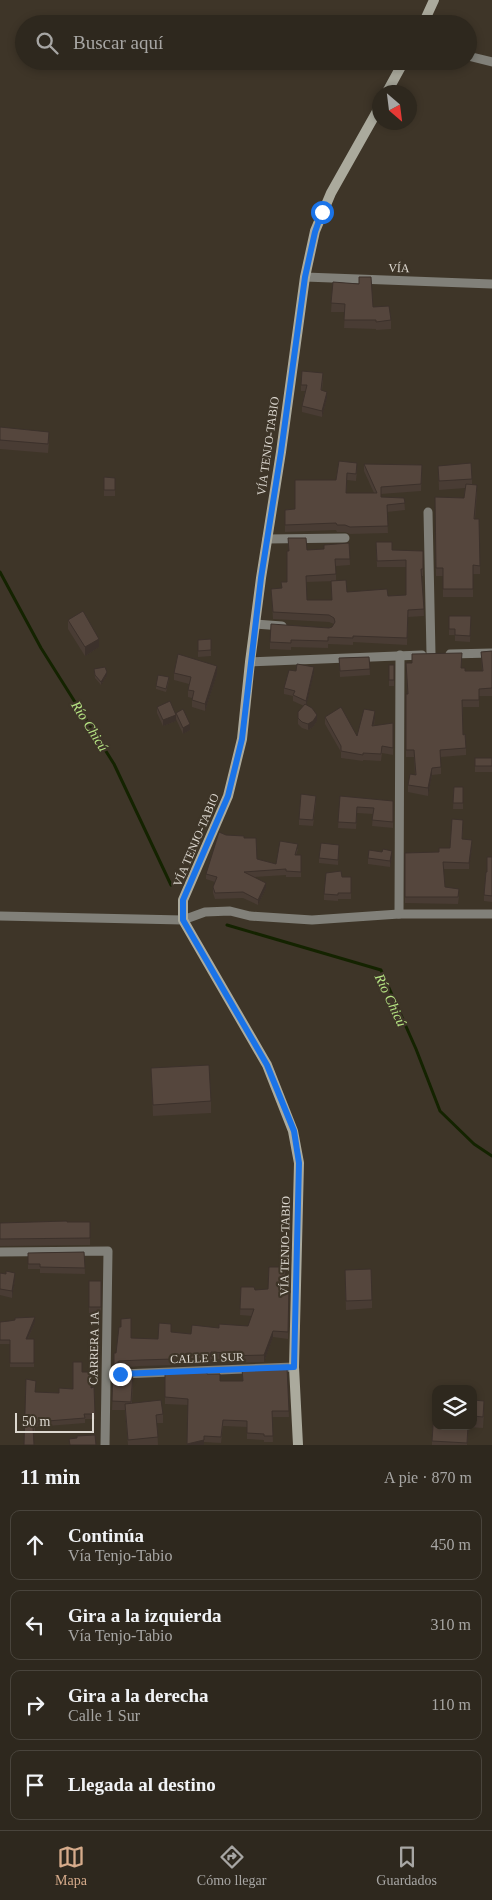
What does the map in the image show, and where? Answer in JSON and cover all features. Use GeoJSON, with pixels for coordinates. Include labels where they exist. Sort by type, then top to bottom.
{"type":"FeatureCollection","features":[{"type":"Feature","properties":{"kind":"main road"},"geometry":{"type":"LineString","coordinates":[[427,15],[434,0]]}},
{"type":"Feature","properties":{"kind":"main road"},"geometry":{"type":"LineString","coordinates":[[391,85],[399,70]]}},
{"type":"Feature","properties":{"kind":"main road","name":"VÍA TENJO-TABIO"},"geometry":{"type":"LineString","coordinates":[[298,1445],[294,1367],[299,1163],[294,1131],[267,1065],[183,920],[183,900],[222,812],[234,777],[242,739],[250,662],[267,539],[305,277],[315,232],[331,193],[372,120]]}},
{"type":"Feature","properties":{"kind":"street"},"geometry":{"type":"LineString","coordinates":[[477,58],[492,62]]}},
{"type":"Feature","properties":{"kind":"street","name":"VÍA"},"geometry":{"type":"LineString","coordinates":[[305,277],[492,284]]}},
{"type":"Feature","properties":{"kind":"street"},"geometry":{"type":"LineString","coordinates":[[428,512],[431,654]]}},
{"type":"Feature","properties":{"kind":"street"},"geometry":{"type":"LineString","coordinates":[[267,539],[345,538]]}},
{"type":"Feature","properties":{"kind":"street"},"geometry":{"type":"LineString","coordinates":[[255,624],[292,626]]}},
{"type":"Feature","properties":{"kind":"street"},"geometry":{"type":"LineString","coordinates":[[250,662],[400,655],[492,654]]}},
{"type":"Feature","properties":{"kind":"street"},"geometry":{"type":"LineString","coordinates":[[399,914],[400,655]]}},
{"type":"Feature","properties":{"kind":"street"},"geometry":{"type":"LineString","coordinates":[[0,916],[183,920],[205,912],[230,911],[250,916],[312,920],[399,914],[492,914]]}},
{"type":"Feature","properties":{"kind":"street","name":"CARRERA 1A"},"geometry":{"type":"LineString","coordinates":[[0,1252],[108,1251],[105,1445]]}},
{"type":"Feature","properties":{"kind":"street","name":"CALLE 1 SUR"},"geometry":{"type":"LineString","coordinates":[[120,1374],[294,1367]]}},
{"type":"Feature","properties":{"kind":"building"},"geometry":{"type":"Polygon","coordinates":[[[359,277],[371,277],[373,307],[389,306],[391,320],[376,322],[376,320],[344,320],[345,304],[331,303],[333,282],[359,284],[359,277]]]}},
{"type":"Feature","properties":{"kind":"building"},"geometry":{"type":"Polygon","coordinates":[[[302,371],[323,373],[321,390],[327,392],[322,411],[302,406],[307,385],[301,385],[302,371]]]}},
{"type":"Feature","properties":{"kind":"building"},"geometry":{"type":"Polygon","coordinates":[[[0,427],[49,432],[48,444],[0,440],[0,427]]]}},
{"type":"Feature","properties":{"kind":"building"},"geometry":{"type":"Polygon","coordinates":[[[339,461],[357,463],[356,474],[347,473],[346,493],[377,493],[364,464],[422,465],[421,484],[381,487],[381,497],[404,498],[405,503],[387,505],[388,526],[350,527],[337,525],[336,523],[285,525],[285,510],[295,509],[295,480],[336,480],[339,461]]]}},
{"type":"Feature","properties":{"kind":"building"},"geometry":{"type":"Polygon","coordinates":[[[471,463],[472,479],[439,481],[438,466],[471,463]]]}},
{"type":"Feature","properties":{"kind":"building"},"geometry":{"type":"Polygon","coordinates":[[[104,477],[115,478],[115,490],[104,490],[104,477]]]}},
{"type":"Feature","properties":{"kind":"building"},"geometry":{"type":"Polygon","coordinates":[[[466,484],[477,485],[474,519],[479,519],[480,566],[473,565],[473,589],[443,589],[443,568],[436,568],[435,497],[464,498],[466,484]]]}},
{"type":"Feature","properties":{"kind":"building"},"geometry":{"type":"Polygon","coordinates":[[[288,538],[306,538],[307,550],[324,549],[324,545],[349,543],[350,559],[335,559],[336,574],[306,576],[307,600],[332,600],[331,581],[346,580],[347,592],[387,589],[388,596],[406,595],[406,560],[377,561],[376,542],[392,542],[392,550],[423,551],[423,569],[421,569],[424,609],[408,610],[407,638],[353,636],[353,638],[328,637],[328,641],[291,640],[291,643],[270,642],[271,624],[329,628],[335,622],[334,618],[329,615],[273,612],[271,589],[282,588],[281,582],[287,582],[288,538]]]}},
{"type":"Feature","properties":{"kind":"building"},"geometry":{"type":"Polygon","coordinates":[[[83,611],[99,639],[85,647],[68,620],[83,611]]]}},
{"type":"Feature","properties":{"kind":"building"},"geometry":{"type":"Polygon","coordinates":[[[449,616],[471,616],[470,636],[455,635],[455,629],[449,629],[449,616]]]}},
{"type":"Feature","properties":{"kind":"building"},"geometry":{"type":"Polygon","coordinates":[[[211,639],[211,650],[198,651],[198,640],[211,639]]]}},
{"type":"Feature","properties":{"kind":"building"},"geometry":{"type":"Polygon","coordinates":[[[492,651],[492,688],[479,689],[479,700],[462,700],[463,735],[465,734],[466,748],[440,750],[441,767],[432,768],[428,788],[408,785],[410,774],[416,775],[414,750],[406,750],[406,694],[408,694],[406,663],[412,663],[412,654],[462,653],[461,668],[465,668],[465,671],[483,671],[481,652],[492,651]]]}},
{"type":"Feature","properties":{"kind":"building"},"geometry":{"type":"Polygon","coordinates":[[[178,654],[217,666],[205,704],[192,700],[194,691],[188,690],[191,677],[174,673],[178,654]]]}},
{"type":"Feature","properties":{"kind":"building"},"geometry":{"type":"Polygon","coordinates":[[[369,657],[370,669],[340,671],[339,658],[369,657]]]}},
{"type":"Feature","properties":{"kind":"building"},"geometry":{"type":"Polygon","coordinates":[[[297,664],[314,667],[306,701],[293,695],[295,691],[284,688],[289,670],[296,671],[297,664]]]}},
{"type":"Feature","properties":{"kind":"building"},"geometry":{"type":"Polygon","coordinates":[[[389,665],[394,665],[394,680],[389,680],[389,665]]]}},
{"type":"Feature","properties":{"kind":"building"},"geometry":{"type":"Polygon","coordinates":[[[105,667],[107,672],[101,682],[95,675],[94,669],[105,667]]]}},
{"type":"Feature","properties":{"kind":"building"},"geometry":{"type":"Polygon","coordinates":[[[158,675],[169,677],[166,689],[156,686],[158,675]]]}},
{"type":"Feature","properties":{"kind":"building"},"geometry":{"type":"Polygon","coordinates":[[[170,701],[176,715],[163,720],[157,707],[170,701]]]}},
{"type":"Feature","properties":{"kind":"building"},"geometry":{"type":"Polygon","coordinates":[[[305,704],[312,708],[317,715],[308,724],[298,718],[298,712],[305,704]]]}},
{"type":"Feature","properties":{"kind":"building"},"geometry":{"type":"Polygon","coordinates":[[[341,707],[357,736],[364,709],[375,711],[372,726],[393,723],[393,748],[382,746],[381,754],[363,753],[363,755],[341,751],[341,746],[325,717],[341,707]]]}},
{"type":"Feature","properties":{"kind":"building"},"geometry":{"type":"Polygon","coordinates":[[[183,709],[190,724],[183,728],[176,713],[183,709]]]}},
{"type":"Feature","properties":{"kind":"building"},"geometry":{"type":"Polygon","coordinates":[[[475,758],[492,758],[492,766],[475,766],[475,758]]]}},
{"type":"Feature","properties":{"kind":"building"},"geometry":{"type":"Polygon","coordinates":[[[454,787],[463,787],[463,803],[453,803],[454,787]]]}},
{"type":"Feature","properties":{"kind":"building"},"geometry":{"type":"Polygon","coordinates":[[[301,794],[316,796],[313,820],[299,819],[301,794]]]}},
{"type":"Feature","properties":{"kind":"building"},"geometry":{"type":"Polygon","coordinates":[[[340,796],[393,801],[393,822],[372,820],[374,808],[357,807],[356,823],[338,822],[340,796]]]}},
{"type":"Feature","properties":{"kind":"building"},"geometry":{"type":"Polygon","coordinates":[[[452,819],[463,820],[462,839],[472,840],[469,863],[443,862],[445,887],[459,889],[458,897],[405,897],[405,853],[439,852],[439,848],[450,848],[452,819]]]}},
{"type":"Feature","properties":{"kind":"building"},"geometry":{"type":"Polygon","coordinates":[[[219,832],[226,835],[244,836],[244,838],[256,838],[257,859],[276,864],[280,841],[298,844],[295,855],[301,855],[301,872],[286,871],[286,869],[244,872],[266,883],[258,900],[243,892],[215,893],[213,887],[217,877],[206,874],[219,832]]]}},
{"type":"Feature","properties":{"kind":"building"},"geometry":{"type":"Polygon","coordinates":[[[321,843],[339,845],[338,860],[319,858],[321,843]]]}},
{"type":"Feature","properties":{"kind":"building"},"geometry":{"type":"Polygon","coordinates":[[[383,849],[392,851],[390,861],[368,858],[369,850],[382,852],[383,849]]]}},
{"type":"Feature","properties":{"kind":"building"},"geometry":{"type":"Polygon","coordinates":[[[487,857],[492,857],[492,896],[484,895],[487,857]]]}},
{"type":"Feature","properties":{"kind":"building"},"geometry":{"type":"Polygon","coordinates":[[[341,871],[342,877],[351,877],[351,893],[338,893],[338,895],[324,894],[326,873],[341,871]]]}},
{"type":"Feature","properties":{"kind":"building"},"geometry":{"type":"Polygon","coordinates":[[[209,1065],[211,1101],[153,1105],[151,1068],[209,1065]]]}},
{"type":"Feature","properties":{"kind":"building"},"geometry":{"type":"Polygon","coordinates":[[[90,1222],[90,1238],[0,1239],[0,1223],[90,1222]]]}},
{"type":"Feature","properties":{"kind":"building"},"geometry":{"type":"Polygon","coordinates":[[[84,1252],[85,1268],[40,1267],[40,1264],[28,1264],[28,1253],[84,1252]]]}},
{"type":"Feature","properties":{"kind":"building"},"geometry":{"type":"Polygon","coordinates":[[[269,1267],[286,1267],[285,1286],[289,1286],[288,1332],[273,1331],[264,1355],[229,1356],[229,1353],[211,1352],[210,1357],[207,1358],[119,1361],[114,1365],[114,1353],[116,1353],[121,1319],[131,1318],[131,1338],[158,1339],[159,1323],[171,1324],[171,1332],[191,1334],[192,1325],[219,1328],[219,1324],[248,1326],[254,1309],[240,1309],[241,1287],[254,1287],[255,1290],[268,1289],[269,1267]]]}},
{"type":"Feature","properties":{"kind":"building"},"geometry":{"type":"Polygon","coordinates":[[[371,1269],[372,1300],[346,1301],[345,1270],[371,1269]]]}},
{"type":"Feature","properties":{"kind":"building"},"geometry":{"type":"Polygon","coordinates":[[[6,1271],[15,1273],[12,1291],[0,1289],[0,1273],[6,1274],[6,1271]]]}},
{"type":"Feature","properties":{"kind":"building"},"geometry":{"type":"Polygon","coordinates":[[[89,1281],[101,1281],[101,1307],[89,1307],[89,1281]]]}},
{"type":"Feature","properties":{"kind":"building"},"geometry":{"type":"Polygon","coordinates":[[[35,1317],[26,1339],[34,1339],[34,1363],[10,1363],[10,1340],[0,1340],[0,1322],[15,1320],[15,1318],[35,1317]]]}},
{"type":"Feature","properties":{"kind":"building"},"geometry":{"type":"Polygon","coordinates":[[[73,1362],[82,1362],[82,1372],[92,1372],[91,1388],[94,1387],[95,1414],[84,1414],[85,1418],[35,1422],[35,1427],[33,1427],[34,1445],[24,1445],[26,1379],[36,1381],[35,1392],[59,1393],[59,1388],[73,1389],[73,1362]]]}},
{"type":"Feature","properties":{"kind":"building"},"geometry":{"type":"Polygon","coordinates":[[[287,1367],[289,1411],[272,1411],[273,1436],[247,1433],[247,1421],[223,1420],[221,1437],[204,1436],[204,1440],[187,1444],[188,1399],[165,1397],[165,1372],[207,1371],[207,1374],[220,1374],[220,1381],[243,1381],[242,1369],[287,1367]]]}},
{"type":"Feature","properties":{"kind":"building"},"geometry":{"type":"Polygon","coordinates":[[[114,1368],[120,1371],[133,1371],[131,1402],[112,1401],[114,1368]]]}},
{"type":"Feature","properties":{"kind":"building"},"geometry":{"type":"Polygon","coordinates":[[[161,1400],[163,1414],[156,1415],[158,1437],[128,1440],[125,1404],[161,1400]]]}},
{"type":"Feature","properties":{"kind":"building"},"geometry":{"type":"Polygon","coordinates":[[[477,1400],[484,1401],[483,1417],[477,1416],[477,1400]]]}},
{"type":"Feature","properties":{"kind":"building"},"geometry":{"type":"Polygon","coordinates":[[[433,1430],[468,1430],[467,1443],[432,1441],[433,1430]]]}},
{"type":"Feature","properties":{"kind":"building"},"geometry":{"type":"Polygon","coordinates":[[[95,1435],[96,1445],[70,1445],[69,1439],[77,1438],[77,1436],[95,1435]]]}},
{"type":"Feature","properties":{"kind":"waterway","name":"Río Chicú"},"geometry":{"type":"LineString","coordinates":[[0,572],[41,648],[114,764],[171,885]]}},
{"type":"Feature","properties":{"kind":"waterway","name":"Río Chicú"},"geometry":{"type":"LineString","coordinates":[[227,925],[381,970],[416,1049],[440,1111],[474,1144],[492,1156]]}},
{"type":"Feature","properties":{"kind":"route"},"geometry":{"type":"LineString","coordinates":[[120,1374],[294,1367],[299,1163],[294,1131],[267,1065],[183,920],[182,911],[183,900],[228,796],[242,739],[261,578],[281,452],[305,277],[315,232],[322,212]]}}]}
